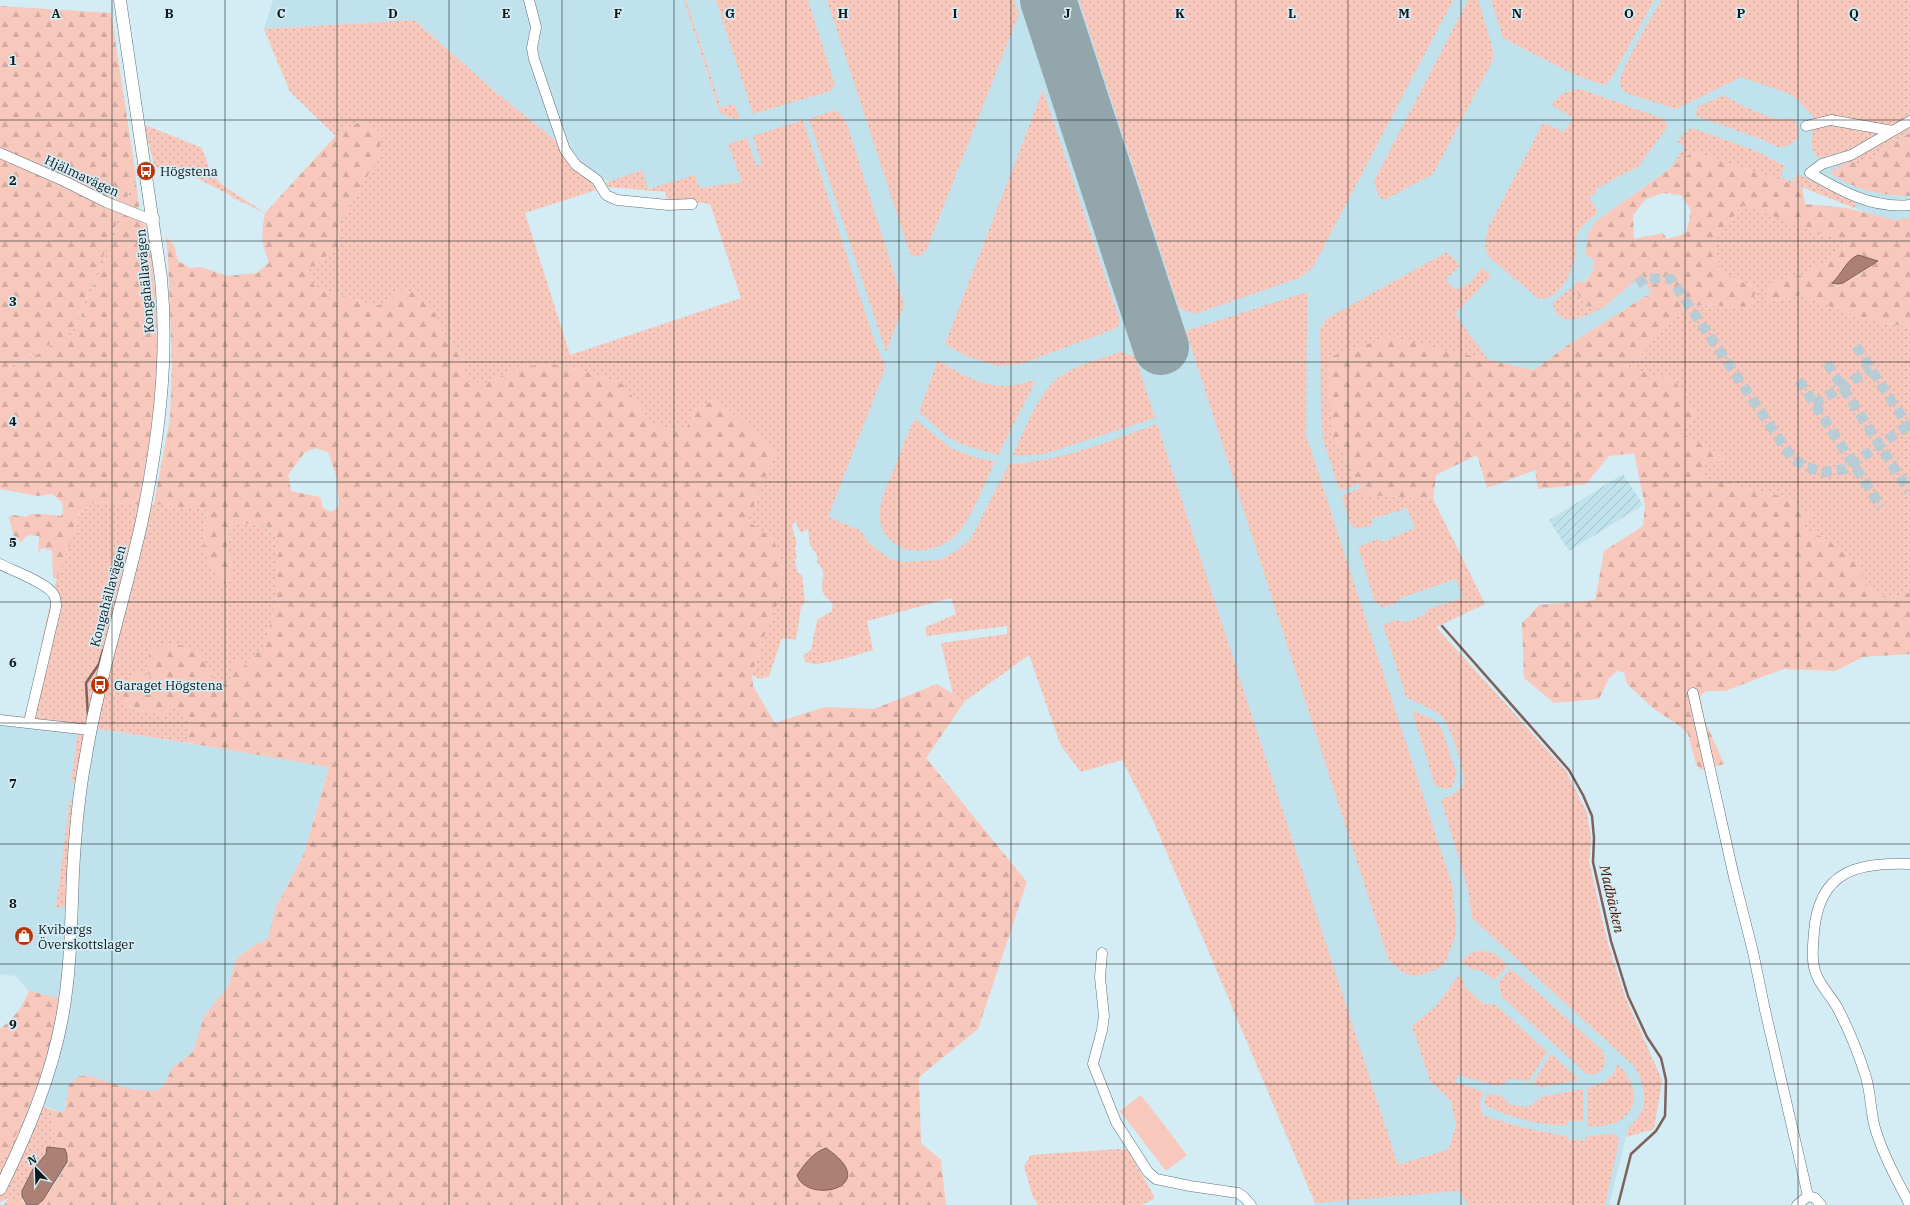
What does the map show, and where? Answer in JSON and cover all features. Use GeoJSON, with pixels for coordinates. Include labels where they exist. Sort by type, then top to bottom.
{"type":"FeatureCollection","features":[{"type":"Feature","properties":{"kind":"street","name":"Kongahällavägen"},"geometry":{"type":"LineString","coordinates":[[0,1189],[40,1100],[53,1058],[62,1018],[68,976],[75,841],[80,794],[90,730],[103,672],[141,523],[158,426],[164,355],[164,308],[154,218],[120,0]]}},
{"type":"Feature","properties":{"kind":"street"},"geometry":{"type":"LineString","coordinates":[[529,0],[536,21],[532,48],[534,59],[562,142],[570,158],[576,165],[597,180],[606,195],[617,200],[674,205],[692,204]]}},
{"type":"Feature","properties":{"kind":"street"},"geometry":{"type":"LineString","coordinates":[[1806,126],[1831,120],[1893,131]]}},
{"type":"Feature","properties":{"kind":"street"},"geometry":{"type":"LineString","coordinates":[[1910,121],[1851,155],[1822,164],[1810,173],[1832,186],[1863,200],[1894,207],[1910,206]]}},
{"type":"Feature","properties":{"kind":"street","name":"Hjälmavägen"},"geometry":{"type":"LineString","coordinates":[[0,153],[64,181],[106,202],[150,219],[154,218]]}},
{"type":"Feature","properties":{"kind":"street"},"geometry":{"type":"LineString","coordinates":[[0,564],[48,588],[55,596],[56,600],[56,608],[29,722]]}},
{"type":"Feature","properties":{"kind":"street"},"geometry":{"type":"LineString","coordinates":[[1693,693],[1734,877],[1754,952],[1765,1010],[1808,1196]]}},
{"type":"Feature","properties":{"kind":"street"},"geometry":{"type":"LineString","coordinates":[[0,720],[29,722],[90,730]]}},
{"type":"Feature","properties":{"kind":"street"},"geometry":{"type":"LineString","coordinates":[[1910,864],[1869,864],[1847,873],[1838,879],[1829,887],[1816,910],[1812,949],[1816,973],[1839,1012],[1860,1060],[1868,1085],[1875,1128],[1889,1165],[1910,1205]]}},
{"type":"Feature","properties":{"kind":"street"},"geometry":{"type":"LineString","coordinates":[[1102,953],[1100,977],[1104,1016],[1093,1064],[1116,1122],[1148,1172],[1156,1179],[1238,1193],[1251,1205]]}},
{"type":"Feature","properties":{"kind":"street"},"geometry":{"type":"LineString","coordinates":[[1797,1205],[1808,1196]]}},
{"type":"Feature","properties":{"kind":"street"},"geometry":{"type":"LineString","coordinates":[[1808,1196],[1815,1198],[1821,1205]]}},
{"type":"Feature","properties":{"kind":"shaded area"},"geometry":{"type":"Polygon","coordinates":[[[273,0],[1910,0],[1910,223],[1901,226],[1802,187],[1693,152],[1595,222],[1588,234],[1594,260],[1594,269],[1584,282],[1604,307],[1639,277],[1652,292],[1568,345],[1534,370],[1488,360],[1332,434],[1365,495],[1433,499],[1485,604],[1436,627],[1566,771],[1587,813],[1591,839],[1589,861],[1607,941],[1625,997],[1662,1080],[1654,1129],[1626,1137],[1609,1205],[1316,1205],[1153,820],[1122,759],[1031,563],[887,590],[810,525],[779,209],[604,180],[498,94],[414,20],[264,29],[273,0]]]}},
{"type":"Feature","properties":{"kind":"shaded area"},"geometry":{"type":"Polygon","coordinates":[[[1858,255],[1878,261],[1843,283],[1832,283],[1850,260],[1858,255]]]}},
{"type":"Feature","properties":{"kind":"shaded area"},"geometry":{"type":"Polygon","coordinates":[[[1623,474],[1643,505],[1569,551],[1549,520],[1623,474]]]}},
{"type":"Feature","properties":{"kind":"shaded area"},"geometry":{"type":"Polygon","coordinates":[[[0,715],[23,717],[329,766],[304,854],[276,907],[268,940],[253,946],[237,958],[228,987],[204,1016],[193,1052],[172,1068],[164,1086],[157,1091],[121,1087],[65,1101],[64,1113],[32,1101],[47,1056],[58,1010],[59,998],[29,991],[15,976],[0,974],[0,715]]]}},
{"type":"Feature","properties":{"kind":"shaded area"},"geometry":{"type":"Polygon","coordinates":[[[47,1147],[65,1149],[67,1162],[43,1200],[37,1205],[27,1205],[22,1196],[22,1191],[33,1169],[46,1154],[47,1147]]]}},
{"type":"Feature","properties":{"kind":"shaded area"},"geometry":{"type":"Polygon","coordinates":[[[826,1148],[842,1162],[848,1173],[845,1182],[837,1188],[826,1190],[814,1189],[803,1184],[797,1175],[813,1156],[826,1148]]]}},
{"type":"Feature","properties":{"kind":"green space"},"geometry":{"type":"Polygon","coordinates":[[[684,0],[686,0],[721,108],[734,104],[740,119],[727,117],[720,112],[684,0]]]}},
{"type":"Feature","properties":{"kind":"green space"},"geometry":{"type":"Polygon","coordinates":[[[716,0],[808,0],[835,85],[831,91],[753,114],[716,0]]]}},
{"type":"Feature","properties":{"kind":"green space"},"geometry":{"type":"Polygon","coordinates":[[[827,0],[1014,0],[1019,14],[926,251],[917,257],[910,254],[827,0]]]}},
{"type":"Feature","properties":{"kind":"green space"},"geometry":{"type":"Polygon","coordinates":[[[1079,0],[1453,0],[1313,267],[1299,278],[1195,314],[1179,308],[1079,0]]]}},
{"type":"Feature","properties":{"kind":"green space"},"geometry":{"type":"Polygon","coordinates":[[[1468,0],[1478,0],[1492,46],[1494,58],[1433,174],[1384,200],[1379,197],[1374,181],[1468,0]]]}},
{"type":"Feature","properties":{"kind":"green space"},"geometry":{"type":"Polygon","coordinates":[[[1491,0],[1654,0],[1612,77],[1607,84],[1603,85],[1571,73],[1503,38],[1491,0]]]}},
{"type":"Feature","properties":{"kind":"green space"},"geometry":{"type":"Polygon","coordinates":[[[1661,0],[1910,0],[1910,118],[1895,126],[1835,119],[1815,119],[1800,102],[1790,94],[1741,77],[1676,109],[1626,93],[1620,82],[1622,75],[1631,54],[1661,0]]]}},
{"type":"Feature","properties":{"kind":"green space"},"geometry":{"type":"Polygon","coordinates":[[[0,6],[111,13],[136,176],[72,332],[0,372],[0,6]]]}},
{"type":"Feature","properties":{"kind":"green space"},"geometry":{"type":"Polygon","coordinates":[[[414,20],[498,94],[604,180],[591,182],[596,190],[525,213],[570,355],[741,298],[710,204],[666,198],[666,192],[608,187],[605,183],[642,170],[648,189],[695,175],[700,188],[742,182],[728,144],[747,138],[756,165],[762,165],[753,136],[803,120],[875,343],[886,367],[828,517],[860,530],[869,543],[888,558],[902,562],[940,560],[958,550],[971,538],[1009,464],[1066,455],[1103,444],[1157,424],[1398,1165],[1449,1149],[1456,1125],[1451,1101],[1430,1081],[1412,1026],[1437,1005],[1458,976],[1462,978],[1466,989],[1484,1004],[1496,1005],[1547,1052],[1529,1081],[1510,1079],[1499,1086],[1458,1075],[1455,1082],[1483,1092],[1480,1102],[1482,1115],[1492,1119],[1567,1136],[1567,1140],[1586,1140],[1587,1136],[1614,1134],[1618,1137],[1619,1141],[1605,1205],[1468,1205],[1459,1191],[1315,1203],[1153,820],[1122,760],[1081,772],[1061,746],[1029,655],[965,701],[953,694],[941,643],[1007,634],[1007,626],[926,636],[926,627],[956,614],[951,598],[867,621],[873,650],[831,662],[814,664],[808,663],[805,661],[803,656],[811,650],[817,620],[832,611],[833,604],[826,598],[822,589],[823,573],[817,562],[817,555],[810,545],[808,529],[801,533],[795,521],[792,526],[797,544],[795,547],[797,559],[794,559],[798,573],[802,575],[805,602],[801,607],[796,640],[782,638],[769,676],[760,679],[752,675],[762,642],[773,539],[747,520],[696,408],[685,431],[653,425],[623,384],[582,370],[552,364],[523,366],[488,382],[467,382],[461,352],[442,331],[434,309],[404,289],[378,306],[316,288],[306,271],[338,248],[340,221],[379,157],[341,130],[336,136],[290,92],[264,29],[414,20]]]}},
{"type":"Feature","properties":{"kind":"green space"},"geometry":{"type":"Polygon","coordinates":[[[1580,89],[1664,119],[1667,125],[1666,129],[1638,167],[1596,189],[1597,192],[1589,197],[1598,212],[1578,232],[1576,238],[1575,257],[1571,271],[1559,290],[1553,295],[1539,299],[1489,257],[1485,249],[1487,230],[1543,123],[1564,132],[1573,118],[1552,105],[1554,101],[1564,94],[1580,89]]]}},
{"type":"Feature","properties":{"kind":"green space"},"geometry":{"type":"Polygon","coordinates":[[[1043,90],[1120,321],[1117,328],[1021,364],[998,366],[966,356],[945,344],[1043,90]]]}},
{"type":"Feature","properties":{"kind":"green space"},"geometry":{"type":"Polygon","coordinates":[[[1722,96],[1770,117],[1781,119],[1790,118],[1794,120],[1797,124],[1798,130],[1796,140],[1788,146],[1778,147],[1761,139],[1696,116],[1697,107],[1722,96]]]}},
{"type":"Feature","properties":{"kind":"green space"},"geometry":{"type":"Polygon","coordinates":[[[835,110],[842,116],[847,124],[904,305],[886,352],[809,119],[835,110]]]}},
{"type":"Feature","properties":{"kind":"green space"},"geometry":{"type":"Polygon","coordinates":[[[363,121],[382,133],[379,157],[340,221],[338,248],[306,271],[316,288],[378,306],[404,289],[420,295],[434,309],[442,331],[461,352],[467,382],[488,382],[523,366],[552,364],[582,370],[623,384],[653,425],[685,431],[696,408],[718,399],[776,453],[747,520],[773,539],[784,566],[782,592],[762,642],[752,675],[753,686],[775,723],[825,707],[874,709],[937,684],[965,701],[926,758],[1027,882],[978,1029],[919,1077],[921,1143],[941,1160],[946,1205],[37,1205],[45,1198],[54,1185],[67,1161],[65,1149],[56,1148],[52,1110],[64,1113],[69,1085],[79,1076],[89,1076],[131,1089],[156,1091],[164,1086],[172,1068],[193,1052],[204,1016],[228,987],[237,958],[253,946],[268,939],[276,907],[304,854],[329,767],[188,743],[190,720],[170,706],[163,715],[135,710],[122,701],[125,687],[130,676],[138,670],[148,683],[157,684],[146,671],[149,654],[156,648],[174,643],[199,652],[216,683],[228,684],[232,674],[232,661],[238,660],[250,668],[249,659],[265,645],[277,598],[278,540],[266,526],[232,522],[227,544],[234,575],[232,581],[223,584],[218,579],[203,550],[207,510],[154,504],[170,418],[172,366],[166,237],[174,245],[178,261],[190,268],[201,267],[228,276],[257,273],[269,263],[262,238],[265,213],[341,130],[363,121]],[[315,448],[305,452],[288,475],[291,491],[320,497],[323,508],[331,512],[339,506],[337,478],[328,452],[315,448]]]}},
{"type":"Feature","properties":{"kind":"green space"},"geometry":{"type":"Polygon","coordinates":[[[1824,123],[1887,131],[1857,149],[1820,158],[1815,155],[1811,142],[1814,128],[1824,123]]]}},
{"type":"Feature","properties":{"kind":"green space"},"geometry":{"type":"Polygon","coordinates":[[[1910,123],[1910,132],[1882,149],[1876,160],[1865,161],[1862,164],[1851,162],[1825,174],[1910,123]]]}},
{"type":"Feature","properties":{"kind":"green space"},"geometry":{"type":"Polygon","coordinates":[[[143,124],[202,148],[211,173],[222,185],[265,213],[233,198],[230,195],[185,172],[155,167],[143,124]]]}},
{"type":"Feature","properties":{"kind":"green space"},"geometry":{"type":"Polygon","coordinates":[[[1692,128],[1756,151],[1785,166],[1780,177],[1792,182],[1798,174],[1857,204],[1854,208],[1802,187],[1693,152],[1668,171],[1685,147],[1677,142],[1685,132],[1692,128]]]}},
{"type":"Feature","properties":{"kind":"green space"},"geometry":{"type":"Polygon","coordinates":[[[1910,133],[1910,196],[1888,195],[1868,191],[1850,184],[1830,173],[1851,162],[1862,164],[1865,161],[1876,160],[1882,149],[1910,133]]]}},
{"type":"Feature","properties":{"kind":"green space"},"geometry":{"type":"Polygon","coordinates":[[[1693,152],[1802,187],[1805,204],[1847,208],[1895,220],[1910,218],[1910,327],[1864,320],[1801,295],[1763,303],[1771,281],[1803,275],[1837,255],[1848,243],[1742,205],[1714,243],[1720,272],[1756,288],[1752,307],[1691,305],[1673,319],[1635,362],[1623,367],[1674,379],[1696,415],[1680,433],[1724,456],[1724,462],[1705,462],[1705,479],[1784,497],[1814,516],[1803,527],[1829,541],[1860,563],[1863,585],[1891,599],[1910,592],[1910,654],[1863,657],[1835,671],[1783,669],[1725,691],[1706,691],[1700,696],[1705,721],[1724,764],[1701,770],[1696,764],[1688,734],[1680,726],[1654,709],[1627,684],[1624,672],[1617,671],[1609,678],[1599,699],[1554,703],[1524,678],[1522,623],[1539,605],[1595,600],[1604,551],[1643,526],[1645,506],[1634,453],[1609,456],[1586,484],[1538,489],[1535,470],[1487,488],[1477,455],[1436,475],[1433,499],[1365,495],[1332,434],[1327,358],[1388,337],[1534,370],[1568,345],[1652,292],[1639,277],[1604,307],[1585,306],[1574,286],[1577,281],[1585,282],[1594,269],[1594,260],[1585,255],[1588,234],[1595,222],[1693,152]],[[1663,193],[1646,199],[1633,215],[1634,239],[1663,233],[1667,239],[1681,235],[1687,231],[1691,210],[1681,195],[1663,193]],[[1872,260],[1844,267],[1840,275],[1832,282],[1838,284],[1851,279],[1878,261],[1872,260]]]}},
{"type":"Feature","properties":{"kind":"green space"},"geometry":{"type":"Polygon","coordinates":[[[136,176],[136,183],[74,334],[0,375],[0,372],[72,332],[136,176]]]}},
{"type":"Feature","properties":{"kind":"green space"},"geometry":{"type":"Polygon","coordinates":[[[136,183],[139,205],[136,218],[149,228],[157,327],[155,402],[139,505],[124,502],[93,503],[78,514],[72,539],[57,579],[53,578],[52,550],[42,548],[38,552],[39,536],[28,535],[21,542],[14,537],[9,517],[13,515],[26,517],[31,514],[61,516],[63,512],[62,502],[52,494],[38,496],[0,489],[0,375],[74,334],[136,183]]]}},
{"type":"Feature","properties":{"kind":"green space"},"geometry":{"type":"Polygon","coordinates":[[[1742,204],[1848,243],[1837,255],[1803,275],[1771,281],[1764,303],[1801,295],[1888,324],[1910,327],[1910,592],[1891,599],[1863,585],[1860,563],[1829,541],[1803,527],[1814,516],[1784,497],[1705,479],[1705,462],[1724,462],[1680,433],[1622,368],[1635,362],[1673,319],[1691,305],[1752,307],[1756,288],[1720,272],[1714,243],[1742,204]]]}},
{"type":"Feature","properties":{"kind":"green space"},"geometry":{"type":"Polygon","coordinates":[[[1447,252],[1460,265],[1445,280],[1456,290],[1470,283],[1482,268],[1491,276],[1455,314],[1488,360],[1388,337],[1332,434],[1359,484],[1344,490],[1339,489],[1323,440],[1321,411],[1320,330],[1326,319],[1447,252]]]}},
{"type":"Feature","properties":{"kind":"green space"},"geometry":{"type":"Polygon","coordinates":[[[1574,286],[1585,306],[1604,307],[1584,317],[1576,319],[1562,318],[1557,313],[1553,305],[1556,300],[1574,286]]]}},
{"type":"Feature","properties":{"kind":"green space"},"geometry":{"type":"Polygon","coordinates":[[[1307,292],[1306,435],[1453,888],[1456,935],[1444,965],[1433,971],[1417,976],[1404,973],[1389,961],[1186,331],[1307,292]]]}},
{"type":"Feature","properties":{"kind":"green space"},"geometry":{"type":"Polygon","coordinates":[[[1120,352],[1135,356],[1155,418],[1044,454],[1012,456],[1039,401],[1053,382],[1062,375],[1076,368],[1120,352]]]}},
{"type":"Feature","properties":{"kind":"green space"},"geometry":{"type":"Polygon","coordinates":[[[938,360],[961,374],[987,384],[1009,386],[1036,380],[998,455],[961,444],[948,437],[919,412],[938,360]]]}},
{"type":"Feature","properties":{"kind":"green space"},"geometry":{"type":"Polygon","coordinates":[[[915,419],[952,449],[980,459],[995,461],[978,499],[963,527],[948,542],[924,550],[909,550],[898,546],[884,532],[880,523],[881,503],[884,493],[915,419]]]}},
{"type":"Feature","properties":{"kind":"green space"},"geometry":{"type":"Polygon","coordinates":[[[1361,488],[1365,495],[1433,499],[1485,604],[1436,627],[1566,771],[1587,813],[1591,839],[1589,861],[1607,941],[1625,997],[1662,1080],[1654,1129],[1626,1137],[1627,1132],[1639,1116],[1644,1104],[1644,1091],[1635,1067],[1472,918],[1468,889],[1441,800],[1456,792],[1463,785],[1463,771],[1457,749],[1449,728],[1441,716],[1406,697],[1383,625],[1396,620],[1406,622],[1424,615],[1428,609],[1463,598],[1456,579],[1400,598],[1395,604],[1383,607],[1375,602],[1358,547],[1378,539],[1383,542],[1415,528],[1407,508],[1372,519],[1372,525],[1358,529],[1350,524],[1342,497],[1345,494],[1361,488]]]}},
{"type":"Feature","properties":{"kind":"green space"},"geometry":{"type":"Polygon","coordinates":[[[124,502],[139,505],[154,504],[207,510],[203,550],[218,579],[234,575],[227,544],[232,522],[265,526],[278,540],[277,598],[265,645],[249,659],[250,668],[238,660],[228,684],[216,683],[199,652],[149,654],[146,671],[157,685],[148,683],[129,707],[135,710],[163,715],[170,706],[190,719],[188,743],[23,717],[29,705],[53,594],[78,515],[93,503],[124,502]]]}},
{"type":"Feature","properties":{"kind":"green space"},"geometry":{"type":"Polygon","coordinates":[[[1412,711],[1430,718],[1438,724],[1443,732],[1456,773],[1453,786],[1444,789],[1435,785],[1412,711]]]}},
{"type":"Feature","properties":{"kind":"green space"},"geometry":{"type":"Polygon","coordinates":[[[78,730],[85,737],[78,781],[71,783],[78,730]]]}},
{"type":"Feature","properties":{"kind":"green space"},"geometry":{"type":"Polygon","coordinates":[[[70,799],[73,801],[66,905],[61,908],[56,907],[70,799]]]}},
{"type":"Feature","properties":{"kind":"green space"},"geometry":{"type":"Polygon","coordinates":[[[1482,950],[1495,954],[1508,966],[1494,980],[1482,971],[1470,969],[1461,961],[1471,953],[1482,950]]]}},
{"type":"Feature","properties":{"kind":"green space"},"geometry":{"type":"Polygon","coordinates":[[[1511,969],[1603,1051],[1605,1061],[1603,1069],[1600,1072],[1587,1074],[1502,997],[1498,983],[1511,969]]]}},
{"type":"Feature","properties":{"kind":"green space"},"geometry":{"type":"Polygon","coordinates":[[[29,991],[59,998],[56,1019],[52,1040],[39,1082],[3,1161],[0,1161],[0,1029],[18,1012],[29,991]]]}},
{"type":"Feature","properties":{"kind":"green space"},"geometry":{"type":"Polygon","coordinates":[[[1551,1054],[1580,1080],[1540,1087],[1533,1083],[1551,1054]]]}},
{"type":"Feature","properties":{"kind":"green space"},"geometry":{"type":"Polygon","coordinates":[[[1617,1064],[1624,1071],[1633,1088],[1634,1097],[1632,1105],[1628,1113],[1622,1119],[1612,1124],[1587,1126],[1587,1088],[1602,1083],[1610,1078],[1617,1064]]]}},
{"type":"Feature","properties":{"kind":"green space"},"geometry":{"type":"Polygon","coordinates":[[[1583,1089],[1583,1121],[1568,1121],[1568,1125],[1547,1124],[1524,1120],[1502,1113],[1484,1104],[1487,1094],[1500,1095],[1511,1105],[1529,1107],[1541,1097],[1583,1089]]]}},
{"type":"Feature","properties":{"kind":"green space"},"geometry":{"type":"Polygon","coordinates":[[[1141,1095],[1187,1155],[1166,1171],[1120,1111],[1141,1095]]]}},
{"type":"Feature","properties":{"kind":"green space"},"geometry":{"type":"Polygon","coordinates":[[[32,1101],[52,1110],[56,1148],[46,1149],[42,1161],[24,1187],[22,1194],[23,1201],[9,1198],[0,1202],[0,1161],[3,1161],[32,1101]]]}},
{"type":"Feature","properties":{"kind":"green space"},"geometry":{"type":"Polygon","coordinates":[[[1119,1149],[1127,1150],[1130,1154],[1154,1196],[1154,1199],[1141,1205],[1038,1205],[1032,1195],[1024,1166],[1031,1155],[1119,1149]]]}},
{"type":"Feature","properties":{"kind":"green space"},"geometry":{"type":"Polygon","coordinates":[[[9,1198],[23,1201],[27,1205],[4,1205],[9,1198]]]}},
{"type":"Feature","properties":{"kind":"waterway","name":"Madbäcken"},"geometry":{"type":"LineString","coordinates":[[1442,626],[1569,770],[1583,795],[1592,816],[1594,838],[1593,862],[1611,941],[1628,996],[1647,1037],[1661,1058],[1666,1080],[1665,1116],[1656,1131],[1631,1154],[1618,1205]]}},
{"type":"Feature","properties":{"kind":"waterway"},"geometry":{"type":"LineString","coordinates":[[88,716],[86,683],[99,664],[103,650]]}},
{"type":"Feature","properties":{"kind":"runway"},"geometry":{"type":"LineString","coordinates":[[1048,0],[1161,347]]}},
{"type":"Feature","properties":{"kind":"tunnel"},"geometry":{"type":"LineString","coordinates":[[1637,284],[1646,278],[1671,279],[1792,458],[1806,467],[1824,472],[1845,469],[1910,424]]}},
{"type":"Feature","properties":{"kind":"tunnel"},"geometry":{"type":"LineString","coordinates":[[1856,346],[1910,429]]}},
{"type":"Feature","properties":{"kind":"tunnel"},"geometry":{"type":"LineString","coordinates":[[1827,363],[1909,491]]}},
{"type":"Feature","properties":{"kind":"tunnel"},"geometry":{"type":"LineString","coordinates":[[1814,404],[1871,369]]}},
{"type":"Feature","properties":{"kind":"tunnel"},"geometry":{"type":"LineString","coordinates":[[1799,380],[1881,507]]}},
{"type":"Feature","properties":{"kind":"place","name":"Högstena"},"geometry":{"type":"Point","coordinates":[146,171]}},
{"type":"Feature","properties":{"kind":"place","name":"Garaget Högstena"},"geometry":{"type":"Point","coordinates":[100,685]}},
{"type":"Feature","properties":{"kind":"place","name":"Kvibergs Överskottslager"},"geometry":{"type":"Point","coordinates":[24,936]}}]}
